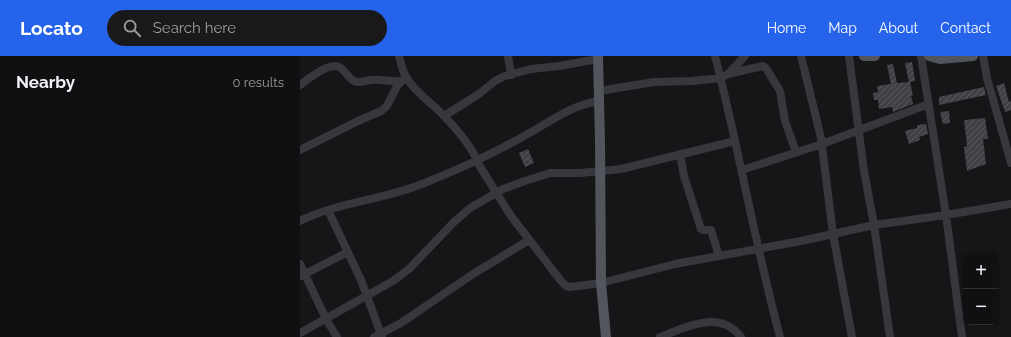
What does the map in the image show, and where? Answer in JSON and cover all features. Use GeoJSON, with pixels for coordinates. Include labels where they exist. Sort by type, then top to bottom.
{"type":"FeatureCollection","features":[{"type":"Feature","properties":{"kind":"main road"},"geometry":{"type":"LineString","coordinates":[[864,56],[875,56]]}},
{"type":"Feature","properties":{"kind":"main road"},"geometry":{"type":"LineString","coordinates":[[929,56],[972,56]]}},
{"type":"Feature","properties":{"kind":"main road"},"geometry":{"type":"LineString","coordinates":[[598,57],[601,171],[601,283],[606,337]]}},
{"type":"Feature","properties":{"kind":"street"},"geometry":{"type":"LineString","coordinates":[[399,56],[404,79],[444,116],[464,140],[477,159],[496,193],[529,240],[566,286],[570,287],[601,283],[675,264],[760,249],[874,225],[1011,204]]}},
{"type":"Feature","properties":{"kind":"street"},"geometry":{"type":"LineString","coordinates":[[508,56],[511,75]]}},
{"type":"Feature","properties":{"kind":"street"},"geometry":{"type":"LineString","coordinates":[[715,56],[724,76],[735,141],[760,249],[764,277],[780,337]]}},
{"type":"Feature","properties":{"kind":"street"},"geometry":{"type":"LineString","coordinates":[[724,76],[745,56]]}},
{"type":"Feature","properties":{"kind":"street"},"geometry":{"type":"LineString","coordinates":[[801,56],[822,144],[833,234],[852,337]]}},
{"type":"Feature","properties":{"kind":"street"},"geometry":{"type":"LineString","coordinates":[[850,56],[864,171],[874,225],[890,337]]}},
{"type":"Feature","properties":{"kind":"street"},"geometry":{"type":"LineString","coordinates":[[921,56],[946,215],[962,337]]}},
{"type":"Feature","properties":{"kind":"street"},"geometry":{"type":"LineString","coordinates":[[984,56],[987,78],[1011,163]]}},
{"type":"Feature","properties":{"kind":"street"},"geometry":{"type":"LineString","coordinates":[[444,116],[479,94],[495,81],[531,69],[559,66],[598,57]]}},
{"type":"Feature","properties":{"kind":"street"},"geometry":{"type":"LineString","coordinates":[[300,85],[324,68],[338,66],[342,68],[354,81],[359,82],[377,80],[391,82],[404,79]]}},
{"type":"Feature","properties":{"kind":"street"},"geometry":{"type":"LineString","coordinates":[[599,90],[654,82],[708,80],[763,66],[766,68],[780,91],[786,121],[796,152]]}},
{"type":"Feature","properties":{"kind":"street"},"geometry":{"type":"LineString","coordinates":[[300,150],[381,111],[387,106],[404,79]]}},
{"type":"Feature","properties":{"kind":"street"},"geometry":{"type":"LineString","coordinates":[[300,221],[328,210],[386,196],[414,187],[477,159],[570,110],[599,101]]}},
{"type":"Feature","properties":{"kind":"street"},"geometry":{"type":"LineString","coordinates":[[742,170],[822,144],[929,104]]}},
{"type":"Feature","properties":{"kind":"street"},"geometry":{"type":"LineString","coordinates":[[300,333],[393,281],[409,269],[454,222],[470,208],[496,193],[525,180],[550,173],[621,169],[735,141]]}},
{"type":"Feature","properties":{"kind":"street"},"geometry":{"type":"LineString","coordinates":[[680,154],[684,176],[701,229],[711,230],[719,256]]}},
{"type":"Feature","properties":{"kind":"street"},"geometry":{"type":"LineString","coordinates":[[328,210],[367,296],[379,336],[402,323],[473,274],[529,240]]}},
{"type":"Feature","properties":{"kind":"street"},"geometry":{"type":"LineString","coordinates":[[302,275],[348,252]]}},
{"type":"Feature","properties":{"kind":"street"},"geometry":{"type":"LineString","coordinates":[[300,264],[302,275],[337,337]]}},
{"type":"Feature","properties":{"kind":"street"},"geometry":{"type":"LineString","coordinates":[[660,337],[696,323],[711,321],[722,322],[741,337]]}},
{"type":"Feature","properties":{"kind":"building"},"geometry":{"type":"Polygon","coordinates":[[[912,62],[915,81],[910,82],[913,104],[893,112],[892,107],[879,109],[878,100],[874,100],[873,93],[878,92],[877,86],[891,84],[887,65],[893,64],[897,83],[909,82],[905,63],[912,62]]]}},
{"type":"Feature","properties":{"kind":"building"},"geometry":{"type":"Polygon","coordinates":[[[1004,83],[1009,102],[1011,101],[1011,110],[1005,112],[996,86],[1004,83]]]}},
{"type":"Feature","properties":{"kind":"building"},"geometry":{"type":"Polygon","coordinates":[[[984,87],[986,95],[939,105],[939,97],[984,87]]]}},
{"type":"Feature","properties":{"kind":"building"},"geometry":{"type":"Polygon","coordinates":[[[949,111],[950,123],[943,124],[940,112],[949,111]]]}},
{"type":"Feature","properties":{"kind":"building"},"geometry":{"type":"Polygon","coordinates":[[[985,118],[988,139],[983,139],[986,164],[967,171],[964,147],[967,146],[964,120],[985,118]]]}},
{"type":"Feature","properties":{"kind":"building"},"geometry":{"type":"Polygon","coordinates":[[[926,124],[928,134],[919,137],[920,140],[909,144],[905,131],[917,128],[917,125],[926,124]]]}},
{"type":"Feature","properties":{"kind":"building"},"geometry":{"type":"Polygon","coordinates":[[[528,149],[534,163],[525,167],[519,153],[528,149]]]}}]}
